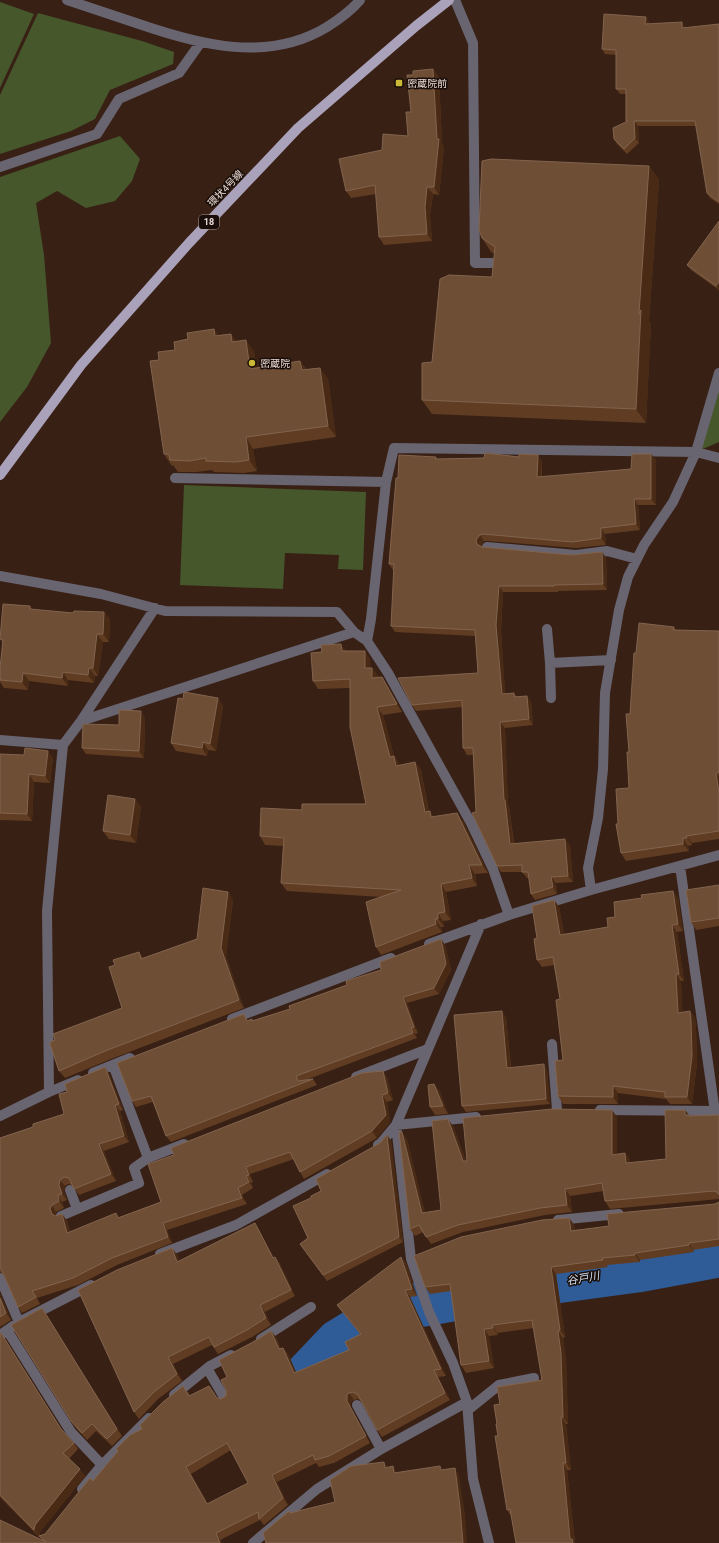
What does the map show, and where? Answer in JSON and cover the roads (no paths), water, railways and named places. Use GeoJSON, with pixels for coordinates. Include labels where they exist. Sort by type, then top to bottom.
{"type":"FeatureCollection","features":[{"type":"Feature","properties":{"kind":"main road","name":"環状4号線"},"geometry":{"type":"LineString","coordinates":[[0,475],[81,365],[189,243],[298,128],[416,26],[449,0]]}},
{"type":"Feature","properties":{"kind":"street"},"geometry":{"type":"LineString","coordinates":[[67,0],[179,37],[234,48],[263,48],[293,42],[316,34],[336,21],[360,0]]}},
{"type":"Feature","properties":{"kind":"street"},"geometry":{"type":"LineString","coordinates":[[455,0],[472,43],[474,263],[492,263]]}},
{"type":"Feature","properties":{"kind":"street"},"geometry":{"type":"LineString","coordinates":[[0,167],[97,134],[119,99],[179,73],[201,42]]}},
{"type":"Feature","properties":{"kind":"street"},"geometry":{"type":"LineString","coordinates":[[591,890],[588,868],[599,811],[603,769],[605,693],[623,597],[628,577],[644,545],[673,502],[696,452],[719,373]]}},
{"type":"Feature","properties":{"kind":"street"},"geometry":{"type":"LineString","coordinates":[[367,641],[371,619],[386,482],[394,448],[696,452],[719,458]]}},
{"type":"Feature","properties":{"kind":"street"},"geometry":{"type":"LineString","coordinates":[[174,478],[386,482]]}},
{"type":"Feature","properties":{"kind":"street"},"geometry":{"type":"LineString","coordinates":[[487,547],[576,554],[607,550],[637,559]]}},
{"type":"Feature","properties":{"kind":"street"},"geometry":{"type":"LineString","coordinates":[[0,576],[101,594],[165,611],[337,612],[354,632],[367,641],[388,673],[470,823],[493,869],[509,914]]}},
{"type":"Feature","properties":{"kind":"street"},"geometry":{"type":"LineString","coordinates":[[49,1092],[47,911],[63,745],[155,608]]}},
{"type":"Feature","properties":{"kind":"street"},"geometry":{"type":"LineString","coordinates":[[547,628],[551,698]]}},
{"type":"Feature","properties":{"kind":"street"},"geometry":{"type":"LineString","coordinates":[[81,720],[354,632]]}},
{"type":"Feature","properties":{"kind":"street"},"geometry":{"type":"LineString","coordinates":[[550,663],[611,660]]}},
{"type":"Feature","properties":{"kind":"street"},"geometry":{"type":"LineString","coordinates":[[0,740],[63,745]]}},
{"type":"Feature","properties":{"kind":"street"},"geometry":{"type":"LineString","coordinates":[[422,947],[509,914],[719,855]]}},
{"type":"Feature","properties":{"kind":"street"},"geometry":{"type":"LineString","coordinates":[[588,1110],[717,1112],[680,866]]}},
{"type":"Feature","properties":{"kind":"street"},"geometry":{"type":"LineString","coordinates":[[367,1151],[381,1143],[396,1125],[481,924]]}},
{"type":"Feature","properties":{"kind":"street"},"geometry":{"type":"LineString","coordinates":[[224,1022],[400,955]]}},
{"type":"Feature","properties":{"kind":"street"},"geometry":{"type":"LineString","coordinates":[[552,1044],[557,1110]]}},
{"type":"Feature","properties":{"kind":"street"},"geometry":{"type":"LineString","coordinates":[[347,1081],[428,1049]]}},
{"type":"Feature","properties":{"kind":"street"},"geometry":{"type":"LineString","coordinates":[[0,1116],[49,1092],[143,1053]]}},
{"type":"Feature","properties":{"kind":"street"},"geometry":{"type":"LineString","coordinates":[[114,1064],[148,1158]]}},
{"type":"Feature","properties":{"kind":"street"},"geometry":{"type":"LineString","coordinates":[[396,1125],[487,1116]]}},
{"type":"Feature","properties":{"kind":"street"},"geometry":{"type":"LineString","coordinates":[[396,1125],[415,1258],[429,1312],[453,1363],[467,1406],[473,1479],[489,1543]]}},
{"type":"Feature","properties":{"kind":"street"},"geometry":{"type":"LineString","coordinates":[[62,1216],[139,1183],[134,1168],[148,1158],[193,1141]]}},
{"type":"Feature","properties":{"kind":"street"},"geometry":{"type":"LineString","coordinates":[[148,1259],[236,1225],[333,1171]]}},
{"type":"Feature","properties":{"kind":"street"},"geometry":{"type":"LineString","coordinates":[[70,1190],[77,1209]]}},
{"type":"Feature","properties":{"kind":"street"},"geometry":{"type":"LineString","coordinates":[[546,1221],[632,1213]]}},
{"type":"Feature","properties":{"kind":"street"},"geometry":{"type":"LineString","coordinates":[[0,1278],[19,1322]]}},
{"type":"Feature","properties":{"kind":"street"},"geometry":{"type":"LineString","coordinates":[[99,1281],[19,1322],[3,1333],[70,1432],[102,1465]]}},
{"type":"Feature","properties":{"kind":"street"},"geometry":{"type":"LineString","coordinates":[[255,1343],[311,1307]]}},
{"type":"Feature","properties":{"kind":"street"},"geometry":{"type":"LineString","coordinates":[[169,1400],[207,1368],[242,1349]]}},
{"type":"Feature","properties":{"kind":"street"},"geometry":{"type":"LineString","coordinates":[[207,1368],[225,1399]]}},
{"type":"Feature","properties":{"kind":"street"},"geometry":{"type":"LineString","coordinates":[[254,1543],[317,1489],[381,1449],[467,1406],[499,1385],[534,1378]]}},
{"type":"Feature","properties":{"kind":"street"},"geometry":{"type":"LineString","coordinates":[[357,1405],[381,1449]]}},
{"type":"Feature","properties":{"kind":"street"},"geometry":{"type":"LineString","coordinates":[[78,1494],[102,1465],[158,1410]]}},
{"type":"Feature","properties":{"kind":"waterway","name":"谷戸川"},"geometry":{"type":"LineString","coordinates":[[270,1400],[301,1381],[338,1342],[390,1310],[541,1283],[637,1270],[719,1255]]}},
{"type":"Feature","properties":{"kind":"place","name":"密蔵院前"},"geometry":{"type":"Point","coordinates":[399,83]}},
{"type":"Feature","properties":{"kind":"place","name":"密蔵院"},"geometry":{"type":"Point","coordinates":[252,363]}}]}
